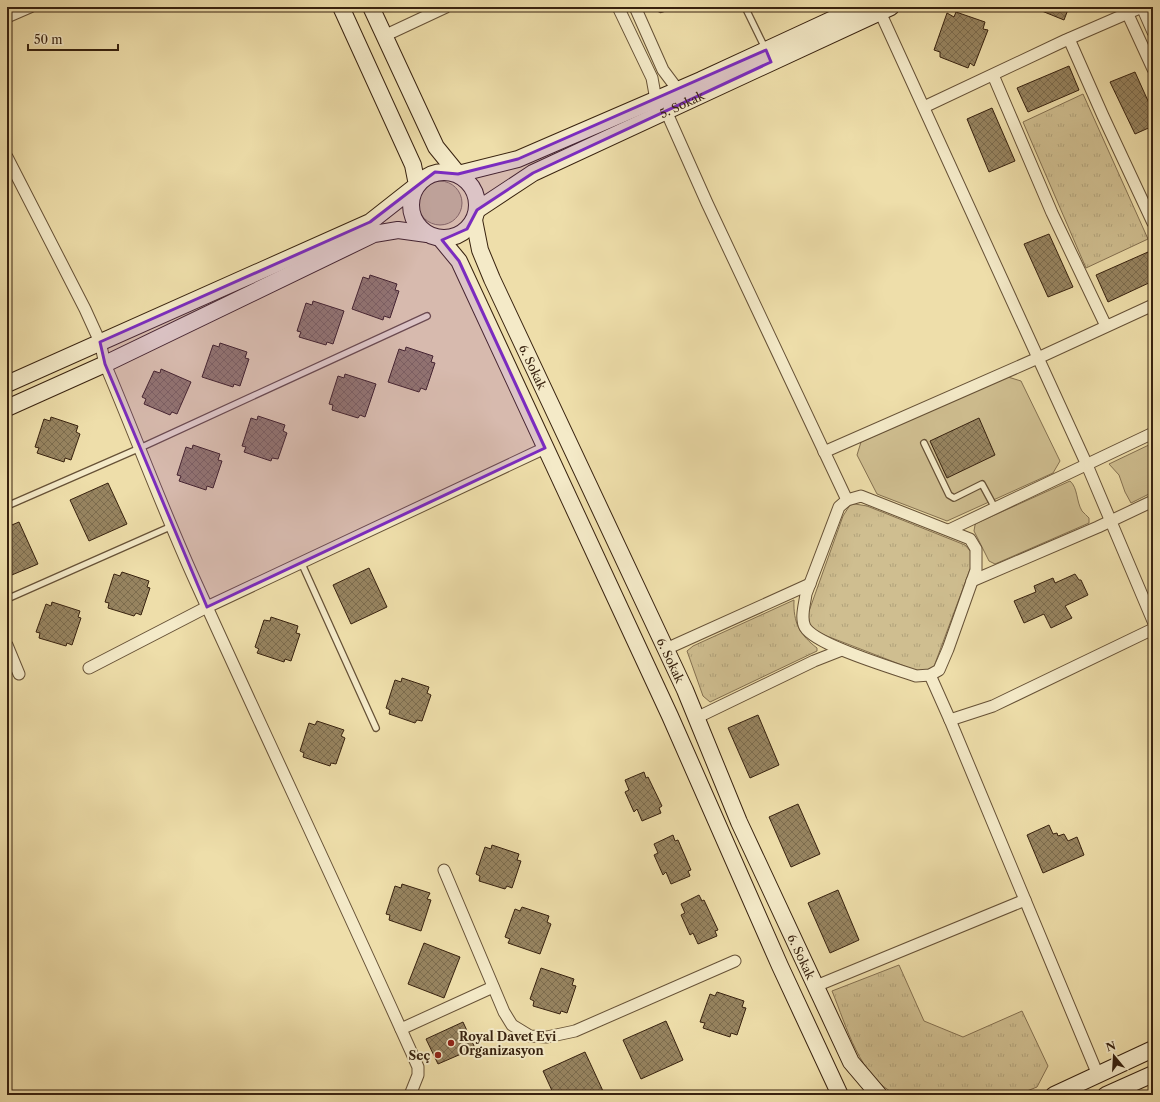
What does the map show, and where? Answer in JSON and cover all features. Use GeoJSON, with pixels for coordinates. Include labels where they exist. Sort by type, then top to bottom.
{"type":"FeatureCollection","features":[{"type":"Feature","properties":{"kind":"street"},"geometry":{"type":"LineString","coordinates":[[7,18],[30,7]]}},
{"type":"Feature","properties":{"kind":"street"},"geometry":{"type":"LineString","coordinates":[[341,7],[413,164],[417,185],[412,195],[411,206],[413,217],[419,227],[434,236]]}},
{"type":"Feature","properties":{"kind":"street"},"geometry":{"type":"LineString","coordinates":[[7,408],[105,364],[374,234],[398,230],[448,238],[459,235],[468,229],[476,215],[477,199],[474,189],[467,180],[458,174],[436,147],[371,7]]}},
{"type":"Feature","properties":{"kind":"street"},"geometry":{"type":"LineString","coordinates":[[384,36],[446,7]]}},
{"type":"Feature","properties":{"kind":"street"},"geometry":{"type":"LineString","coordinates":[[618,7],[652,78],[661,106],[847,500]]}},
{"type":"Feature","properties":{"kind":"street"},"geometry":{"type":"LineString","coordinates":[[635,7],[663,70],[678,90]]}},
{"type":"Feature","properties":{"kind":"street","name":"5. Sokak"},"geometry":{"type":"LineString","coordinates":[[476,215],[533,173],[661,106],[769,56],[859,7]]}},
{"type":"Feature","properties":{"kind":"street"},"geometry":{"type":"LineString","coordinates":[[924,107],[1069,39],[1126,10],[1142,7],[1153,32]]}},
{"type":"Feature","properties":{"kind":"street"},"geometry":{"type":"LineString","coordinates":[[885,10],[924,107],[1087,465],[1153,621]]}},
{"type":"Feature","properties":{"kind":"street","name":"5. Sokak"},"geometry":{"type":"LineString","coordinates":[[458,174],[518,159],[661,106],[678,90],[885,10]]}},
{"type":"Feature","properties":{"kind":"street"},"geometry":{"type":"LineString","coordinates":[[1126,10],[1153,69]]}},
{"type":"Feature","properties":{"kind":"street"},"geometry":{"type":"LineString","coordinates":[[1069,39],[1153,223]]}},
{"type":"Feature","properties":{"kind":"street"},"geometry":{"type":"LineString","coordinates":[[993,75],[1052,213],[1106,326]]}},
{"type":"Feature","properties":{"kind":"street"},"geometry":{"type":"LineString","coordinates":[[7,157],[85,309],[100,342],[105,364],[207,607],[285,779],[366,951],[418,1068],[418,1075],[410,1095]]}},
{"type":"Feature","properties":{"kind":"street"},"geometry":{"type":"LineString","coordinates":[[7,384],[370,222],[425,177],[435,172],[446,171],[458,174]]}},
{"type":"Feature","properties":{"kind":"street","name":"6. Sokak"},"geometry":{"type":"LineString","coordinates":[[476,215],[480,250],[492,279],[666,649],[739,822],[851,1062],[879,1095]]}},
{"type":"Feature","properties":{"kind":"street","name":"6. Sokak"},"geometry":{"type":"LineString","coordinates":[[434,236],[459,261],[670,716],[780,966],[840,1095]]}},
{"type":"Feature","properties":{"kind":"street"},"geometry":{"type":"LineString","coordinates":[[824,452],[1038,358],[1153,304]]}},
{"type":"Feature","properties":{"kind":"street"},"geometry":{"type":"LineString","coordinates":[[949,530],[1153,433]]}},
{"type":"Feature","properties":{"kind":"street"},"geometry":{"type":"LineString","coordinates":[[89,668],[207,607],[545,448]]}},
{"type":"Feature","properties":{"kind":"street"},"geometry":{"type":"LineString","coordinates":[[861,496],[949,530],[970,539],[976,549],[976,570],[939,670],[930,676],[916,676],[842,650],[820,640],[809,632],[804,626],[804,608],[810,584],[839,507],[847,500],[861,496]]}},
{"type":"Feature","properties":{"kind":"street"},"geometry":{"type":"LineString","coordinates":[[972,580],[1111,521],[1153,501]]}},
{"type":"Feature","properties":{"kind":"street"},"geometry":{"type":"LineString","coordinates":[[666,649],[810,584]]}},
{"type":"Feature","properties":{"kind":"street"},"geometry":{"type":"LineString","coordinates":[[950,720],[993,706],[1153,629]]}},
{"type":"Feature","properties":{"kind":"street"},"geometry":{"type":"LineString","coordinates":[[7,645],[19,674]]}},
{"type":"Feature","properties":{"kind":"street"},"geometry":{"type":"LineString","coordinates":[[696,718],[814,661],[842,650]]}},
{"type":"Feature","properties":{"kind":"street"},"geometry":{"type":"LineString","coordinates":[[930,676],[950,720],[1098,1075]]}},
{"type":"Feature","properties":{"kind":"street"},"geometry":{"type":"LineString","coordinates":[[444,870],[504,1012],[512,1025],[530,1036],[547,1037],[576,1031],[735,961]]}},
{"type":"Feature","properties":{"kind":"street"},"geometry":{"type":"LineString","coordinates":[[816,986],[1025,900]]}},
{"type":"Feature","properties":{"kind":"street"},"geometry":{"type":"LineString","coordinates":[[401,1029],[493,987]]}},
{"type":"Feature","properties":{"kind":"street"},"geometry":{"type":"LineString","coordinates":[[1054,1095],[1153,1049]]}},
{"type":"Feature","properties":{"kind":"street"},"geometry":{"type":"LineString","coordinates":[[1106,1095],[1153,1074]]}},
{"type":"Feature","properties":{"kind":"lane"},"geometry":{"type":"LineString","coordinates":[[745,7],[769,56]]}},
{"type":"Feature","properties":{"kind":"lane"},"geometry":{"type":"LineString","coordinates":[[7,506],[140,448],[427,316]]}},
{"type":"Feature","properties":{"kind":"lane"},"geometry":{"type":"LineString","coordinates":[[924,443],[949,495],[954,498],[982,484],[994,508]]}},
{"type":"Feature","properties":{"kind":"lane"},"geometry":{"type":"LineString","coordinates":[[7,598],[172,526]]}},
{"type":"Feature","properties":{"kind":"lane"},"geometry":{"type":"LineString","coordinates":[[301,562],[376,728]]}},
{"type":"Feature","properties":{"kind":"highlighted area"},"geometry":{"type":"Polygon","coordinates":[[[766,50],[771,62],[533,173],[477,210],[467,229],[442,240],[459,261],[545,448],[207,607],[105,364],[100,342],[370,222],[435,172],[458,174],[518,159],[766,50]]]}},
{"type":"Feature","properties":{"kind":"green space"},"geometry":{"type":"Polygon","coordinates":[[[1083,94],[1148,239],[1086,268],[1023,122],[1083,94]]]}},
{"type":"Feature","properties":{"kind":"green space"},"geometry":{"type":"Polygon","coordinates":[[[436,181],[444,181],[456,187],[462,199],[462,207],[456,219],[444,225],[436,225],[424,219],[418,207],[418,199],[424,187],[436,181]]]}},
{"type":"Feature","properties":{"kind":"green space"},"geometry":{"type":"Polygon","coordinates":[[[1008,377],[1021,381],[1060,461],[1053,473],[947,521],[877,494],[857,455],[861,442],[1008,377]]]}},
{"type":"Feature","properties":{"kind":"green space"},"geometry":{"type":"Polygon","coordinates":[[[1153,443],[1153,492],[1131,503],[1119,475],[1109,464],[1153,443]]]}},
{"type":"Feature","properties":{"kind":"green space"},"geometry":{"type":"Polygon","coordinates":[[[1070,481],[1076,491],[1082,511],[1089,518],[1089,523],[995,564],[989,561],[974,531],[977,523],[1070,481]]]}},
{"type":"Feature","properties":{"kind":"green space"},"geometry":{"type":"Polygon","coordinates":[[[855,504],[867,506],[965,545],[972,553],[972,564],[933,669],[920,672],[819,633],[810,626],[808,614],[843,516],[850,505],[855,504]]]}},
{"type":"Feature","properties":{"kind":"green space"},"geometry":{"type":"Polygon","coordinates":[[[794,600],[796,622],[806,638],[817,648],[817,651],[710,702],[703,696],[687,651],[693,646],[794,600]]]}},
{"type":"Feature","properties":{"kind":"green space"},"geometry":{"type":"Polygon","coordinates":[[[899,965],[924,1021],[963,1037],[1022,1011],[1048,1066],[1037,1087],[1017,1095],[897,1095],[884,1087],[873,1076],[856,1050],[832,991],[899,965]]]}},
{"type":"Feature","properties":{"kind":"building"},"geometry":{"type":"Polygon","coordinates":[[[1032,7],[1069,7],[1064,20],[1032,7]]]}},
{"type":"Feature","properties":{"kind":"building"},"geometry":{"type":"Polygon","coordinates":[[[956,12],[985,22],[983,29],[988,30],[974,66],[970,63],[968,68],[940,57],[940,52],[934,50],[947,13],[954,17],[956,12]]]}},
{"type":"Feature","properties":{"kind":"building"},"geometry":{"type":"Polygon","coordinates":[[[1069,66],[1079,90],[1028,112],[1017,88],[1069,66]]]}},
{"type":"Feature","properties":{"kind":"building"},"geometry":{"type":"Polygon","coordinates":[[[1135,72],[1153,112],[1153,126],[1135,134],[1110,82],[1135,72]]]}},
{"type":"Feature","properties":{"kind":"building"},"geometry":{"type":"Polygon","coordinates":[[[992,108],[1015,161],[989,172],[967,119],[992,108]]]}},
{"type":"Feature","properties":{"kind":"building"},"geometry":{"type":"Polygon","coordinates":[[[1049,234],[1073,287],[1048,297],[1024,244],[1049,234]]]}},
{"type":"Feature","properties":{"kind":"building"},"geometry":{"type":"Polygon","coordinates":[[[1148,252],[1153,264],[1153,281],[1108,302],[1096,275],[1148,252]]]}},
{"type":"Feature","properties":{"kind":"building"},"geometry":{"type":"Polygon","coordinates":[[[370,275],[397,284],[395,290],[399,291],[390,318],[384,316],[383,320],[352,309],[363,277],[369,279],[370,275]]]}},
{"type":"Feature","properties":{"kind":"building"},"geometry":{"type":"Polygon","coordinates":[[[313,301],[344,311],[333,344],[327,342],[326,345],[299,337],[301,332],[297,331],[306,303],[312,305],[313,301]]]}},
{"type":"Feature","properties":{"kind":"building"},"geometry":{"type":"Polygon","coordinates":[[[220,343],[247,352],[245,358],[249,359],[240,386],[234,384],[233,387],[202,377],[213,345],[219,347],[220,343]]]}},
{"type":"Feature","properties":{"kind":"building"},"geometry":{"type":"Polygon","coordinates":[[[406,347],[433,356],[431,362],[435,363],[426,390],[421,388],[419,392],[388,382],[399,349],[405,351],[406,347]]]}},
{"type":"Feature","properties":{"kind":"building"},"geometry":{"type":"Polygon","coordinates":[[[161,369],[191,382],[177,414],[172,412],[170,415],[144,404],[146,399],[142,397],[154,371],[160,373],[161,369]]]}},
{"type":"Feature","properties":{"kind":"building"},"geometry":{"type":"Polygon","coordinates":[[[345,374],[376,384],[365,417],[360,415],[358,418],[332,410],[333,405],[329,404],[338,376],[344,378],[345,374]]]}},
{"type":"Feature","properties":{"kind":"building"},"geometry":{"type":"Polygon","coordinates":[[[258,416],[285,425],[283,431],[287,433],[278,459],[272,458],[271,461],[244,452],[246,447],[242,446],[251,418],[257,420],[258,416]]]}},
{"type":"Feature","properties":{"kind":"building"},"geometry":{"type":"Polygon","coordinates":[[[51,417],[78,426],[76,432],[80,434],[71,460],[65,458],[64,462],[37,453],[39,448],[35,447],[44,419],[50,421],[51,417]]]}},
{"type":"Feature","properties":{"kind":"building"},"geometry":{"type":"Polygon","coordinates":[[[979,418],[995,455],[947,478],[930,441],[979,418]]]}},
{"type":"Feature","properties":{"kind":"building"},"geometry":{"type":"Polygon","coordinates":[[[193,445],[220,454],[218,460],[222,461],[213,488],[207,486],[206,490],[179,481],[181,476],[177,475],[186,447],[192,449],[193,445]]]}},
{"type":"Feature","properties":{"kind":"building"},"geometry":{"type":"Polygon","coordinates":[[[108,483],[127,524],[89,541],[70,500],[108,483]]]}},
{"type":"Feature","properties":{"kind":"building"},"geometry":{"type":"Polygon","coordinates":[[[19,522],[38,564],[7,577],[7,527],[19,522]]]}},
{"type":"Feature","properties":{"kind":"building"},"geometry":{"type":"Polygon","coordinates":[[[369,568],[387,607],[351,624],[333,585],[369,568]]]}},
{"type":"Feature","properties":{"kind":"building"},"geometry":{"type":"Polygon","coordinates":[[[122,572],[149,581],[147,587],[150,588],[141,615],[136,613],[134,616],[108,608],[109,603],[105,602],[114,574],[120,576],[122,572]]]}},
{"type":"Feature","properties":{"kind":"building"},"geometry":{"type":"Polygon","coordinates":[[[1075,574],[1079,580],[1081,580],[1088,595],[1065,606],[1072,618],[1051,628],[1044,614],[1024,623],[1014,601],[1036,592],[1034,586],[1053,578],[1055,583],[1075,574]]]}},
{"type":"Feature","properties":{"kind":"building"},"geometry":{"type":"Polygon","coordinates":[[[52,602],[80,611],[78,617],[81,618],[72,645],[67,643],[66,646],[39,638],[40,633],[36,632],[46,604],[51,606],[52,602]]]}},
{"type":"Feature","properties":{"kind":"building"},"geometry":{"type":"Polygon","coordinates":[[[271,617],[298,626],[296,633],[300,634],[291,661],[285,659],[284,662],[257,653],[259,649],[255,647],[264,620],[270,621],[271,617]]]}},
{"type":"Feature","properties":{"kind":"building"},"geometry":{"type":"Polygon","coordinates":[[[402,678],[429,687],[427,693],[431,695],[422,721],[417,720],[415,723],[389,714],[390,710],[386,708],[395,680],[401,682],[402,678]]]}},
{"type":"Feature","properties":{"kind":"building"},"geometry":{"type":"Polygon","coordinates":[[[758,715],[779,765],[750,778],[728,728],[758,715]]]}},
{"type":"Feature","properties":{"kind":"building"},"geometry":{"type":"Polygon","coordinates":[[[317,721],[344,730],[341,736],[345,738],[336,764],[331,763],[330,766],[303,757],[304,753],[300,751],[309,723],[315,725],[317,721]]]}},
{"type":"Feature","properties":{"kind":"building"},"geometry":{"type":"Polygon","coordinates":[[[644,772],[662,806],[659,808],[661,813],[642,821],[637,809],[634,812],[625,792],[629,790],[625,780],[644,772]]]}},
{"type":"Feature","properties":{"kind":"building"},"geometry":{"type":"Polygon","coordinates":[[[798,804],[820,854],[791,867],[769,817],[798,804]]]}},
{"type":"Feature","properties":{"kind":"building"},"geometry":{"type":"Polygon","coordinates":[[[1049,825],[1053,834],[1057,833],[1058,836],[1064,834],[1068,841],[1077,837],[1084,855],[1043,873],[1027,835],[1049,825]]]}},
{"type":"Feature","properties":{"kind":"building"},"geometry":{"type":"Polygon","coordinates":[[[673,835],[675,841],[678,840],[691,870],[688,871],[690,876],[671,884],[666,872],[663,875],[654,855],[658,853],[654,844],[673,835]]]}},
{"type":"Feature","properties":{"kind":"building"},"geometry":{"type":"Polygon","coordinates":[[[492,845],[519,854],[517,860],[521,861],[512,888],[507,886],[505,889],[479,881],[480,876],[476,874],[485,847],[491,849],[492,845]]]}},
{"type":"Feature","properties":{"kind":"building"},"geometry":{"type":"Polygon","coordinates":[[[402,884],[430,893],[427,899],[431,900],[421,931],[389,920],[390,915],[386,914],[395,886],[401,888],[402,884]]]}},
{"type":"Feature","properties":{"kind":"building"},"geometry":{"type":"Polygon","coordinates":[[[838,890],[859,940],[830,953],[808,903],[838,890]]]}},
{"type":"Feature","properties":{"kind":"building"},"geometry":{"type":"Polygon","coordinates":[[[699,895],[702,901],[704,900],[718,930],[715,931],[717,936],[698,944],[693,933],[690,935],[681,915],[685,913],[681,904],[699,895]]]}},
{"type":"Feature","properties":{"kind":"building"},"geometry":{"type":"Polygon","coordinates":[[[522,907],[549,916],[547,922],[551,924],[540,954],[508,943],[510,939],[505,937],[515,909],[520,911],[522,907]]]}},
{"type":"Feature","properties":{"kind":"building"},"geometry":{"type":"Polygon","coordinates":[[[424,943],[460,957],[444,998],[408,984],[424,943]]]}},
{"type":"Feature","properties":{"kind":"building"},"geometry":{"type":"Polygon","coordinates":[[[541,968],[574,979],[572,985],[576,986],[567,1013],[561,1011],[560,1014],[533,1006],[534,1001],[530,999],[541,968]]]}},
{"type":"Feature","properties":{"kind":"building"},"geometry":{"type":"Polygon","coordinates":[[[717,992],[744,1001],[742,1007],[746,1008],[737,1035],[731,1033],[730,1037],[703,1028],[705,1023],[700,1022],[710,994],[715,996],[717,992]]]}},
{"type":"Feature","properties":{"kind":"building"},"geometry":{"type":"Polygon","coordinates":[[[666,1021],[683,1060],[641,1079],[623,1040],[666,1021]]]}},
{"type":"Feature","properties":{"kind":"building","name":"Royal Davet Evi Organizasyon"},"geometry":{"type":"Polygon","coordinates":[[[463,1022],[475,1048],[438,1064],[426,1039],[463,1022]]]}},
{"type":"Feature","properties":{"kind":"building"},"geometry":{"type":"Polygon","coordinates":[[[585,1052],[603,1091],[594,1095],[554,1095],[543,1071],[585,1052]]]}},
{"type":"Feature","properties":{"kind":"place","name":"Royal Davet Evi Organizasyon"},"geometry":{"type":"Point","coordinates":[451,1043]}},
{"type":"Feature","properties":{"kind":"place","name":"Seç"},"geometry":{"type":"Point","coordinates":[438,1055]}}]}
